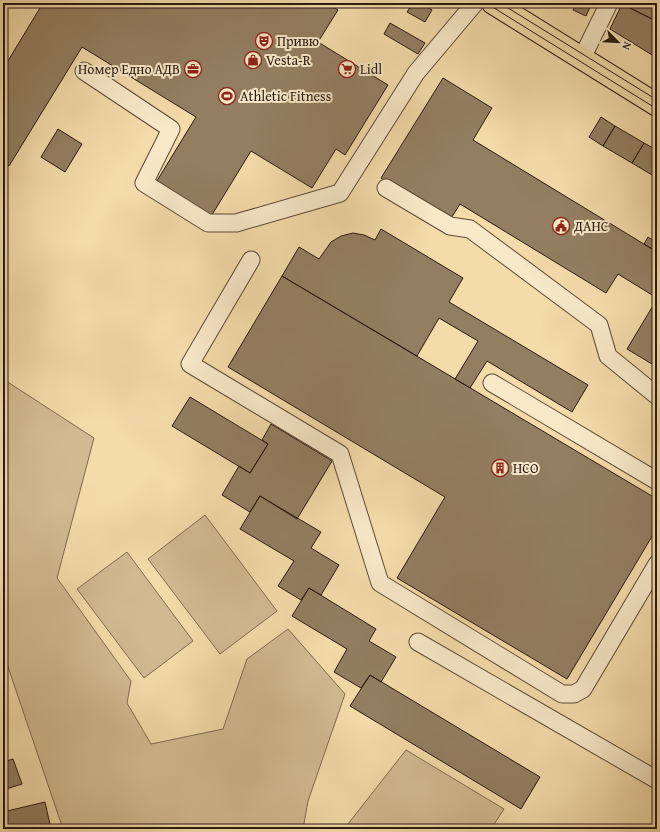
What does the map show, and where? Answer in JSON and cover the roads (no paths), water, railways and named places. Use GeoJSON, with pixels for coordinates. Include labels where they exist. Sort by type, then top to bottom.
{"type":"FeatureCollection","features":[{"type":"Feature","properties":{"kind":"main road"},"geometry":{"type":"LineString","coordinates":[[493,3],[657,104]]}},
{"type":"Feature","properties":{"kind":"street"},"geometry":{"type":"LineString","coordinates":[[84,71],[171,129],[144,183],[208,223],[236,223],[340,193],[416,72],[475,3]]}},
{"type":"Feature","properties":{"kind":"street"},"geometry":{"type":"LineString","coordinates":[[582,58],[609,3]]}},
{"type":"Feature","properties":{"kind":"street"},"geometry":{"type":"LineString","coordinates":[[386,188],[450,226],[470,229],[599,325],[608,356],[657,396]]}},
{"type":"Feature","properties":{"kind":"street"},"geometry":{"type":"LineString","coordinates":[[251,260],[190,364],[340,454],[380,583],[562,694],[574,694],[583,689],[657,564]]}},
{"type":"Feature","properties":{"kind":"street"},"geometry":{"type":"LineString","coordinates":[[492,383],[657,481]]}},
{"type":"Feature","properties":{"kind":"street"},"geometry":{"type":"LineString","coordinates":[[418,642],[657,780]]}},
{"type":"Feature","properties":{"kind":"tram line"},"geometry":{"type":"LineString","coordinates":[[486,3],[657,109]]}},
{"type":"Feature","properties":{"kind":"tram line"},"geometry":{"type":"LineString","coordinates":[[500,3],[657,100]]}},
{"type":"Feature","properties":{"kind":"place","name":"Привю"},"geometry":{"type":"Point","coordinates":[264,41]}},
{"type":"Feature","properties":{"kind":"place","name":"Vesta-R"},"geometry":{"type":"Point","coordinates":[253,60]}},
{"type":"Feature","properties":{"kind":"place","name":"Номер Едно АДВ"},"geometry":{"type":"Point","coordinates":[193,69]}},
{"type":"Feature","properties":{"kind":"place","name":"Lidl"},"geometry":{"type":"Point","coordinates":[347,69]}},
{"type":"Feature","properties":{"kind":"place","name":"Athletic Fitness"},"geometry":{"type":"Point","coordinates":[227,96]}},
{"type":"Feature","properties":{"kind":"place","name":"ДАНС"},"geometry":{"type":"Point","coordinates":[561,226]}},
{"type":"Feature","properties":{"kind":"place","name":"НСО"},"geometry":{"type":"Point","coordinates":[500,468]}}]}
